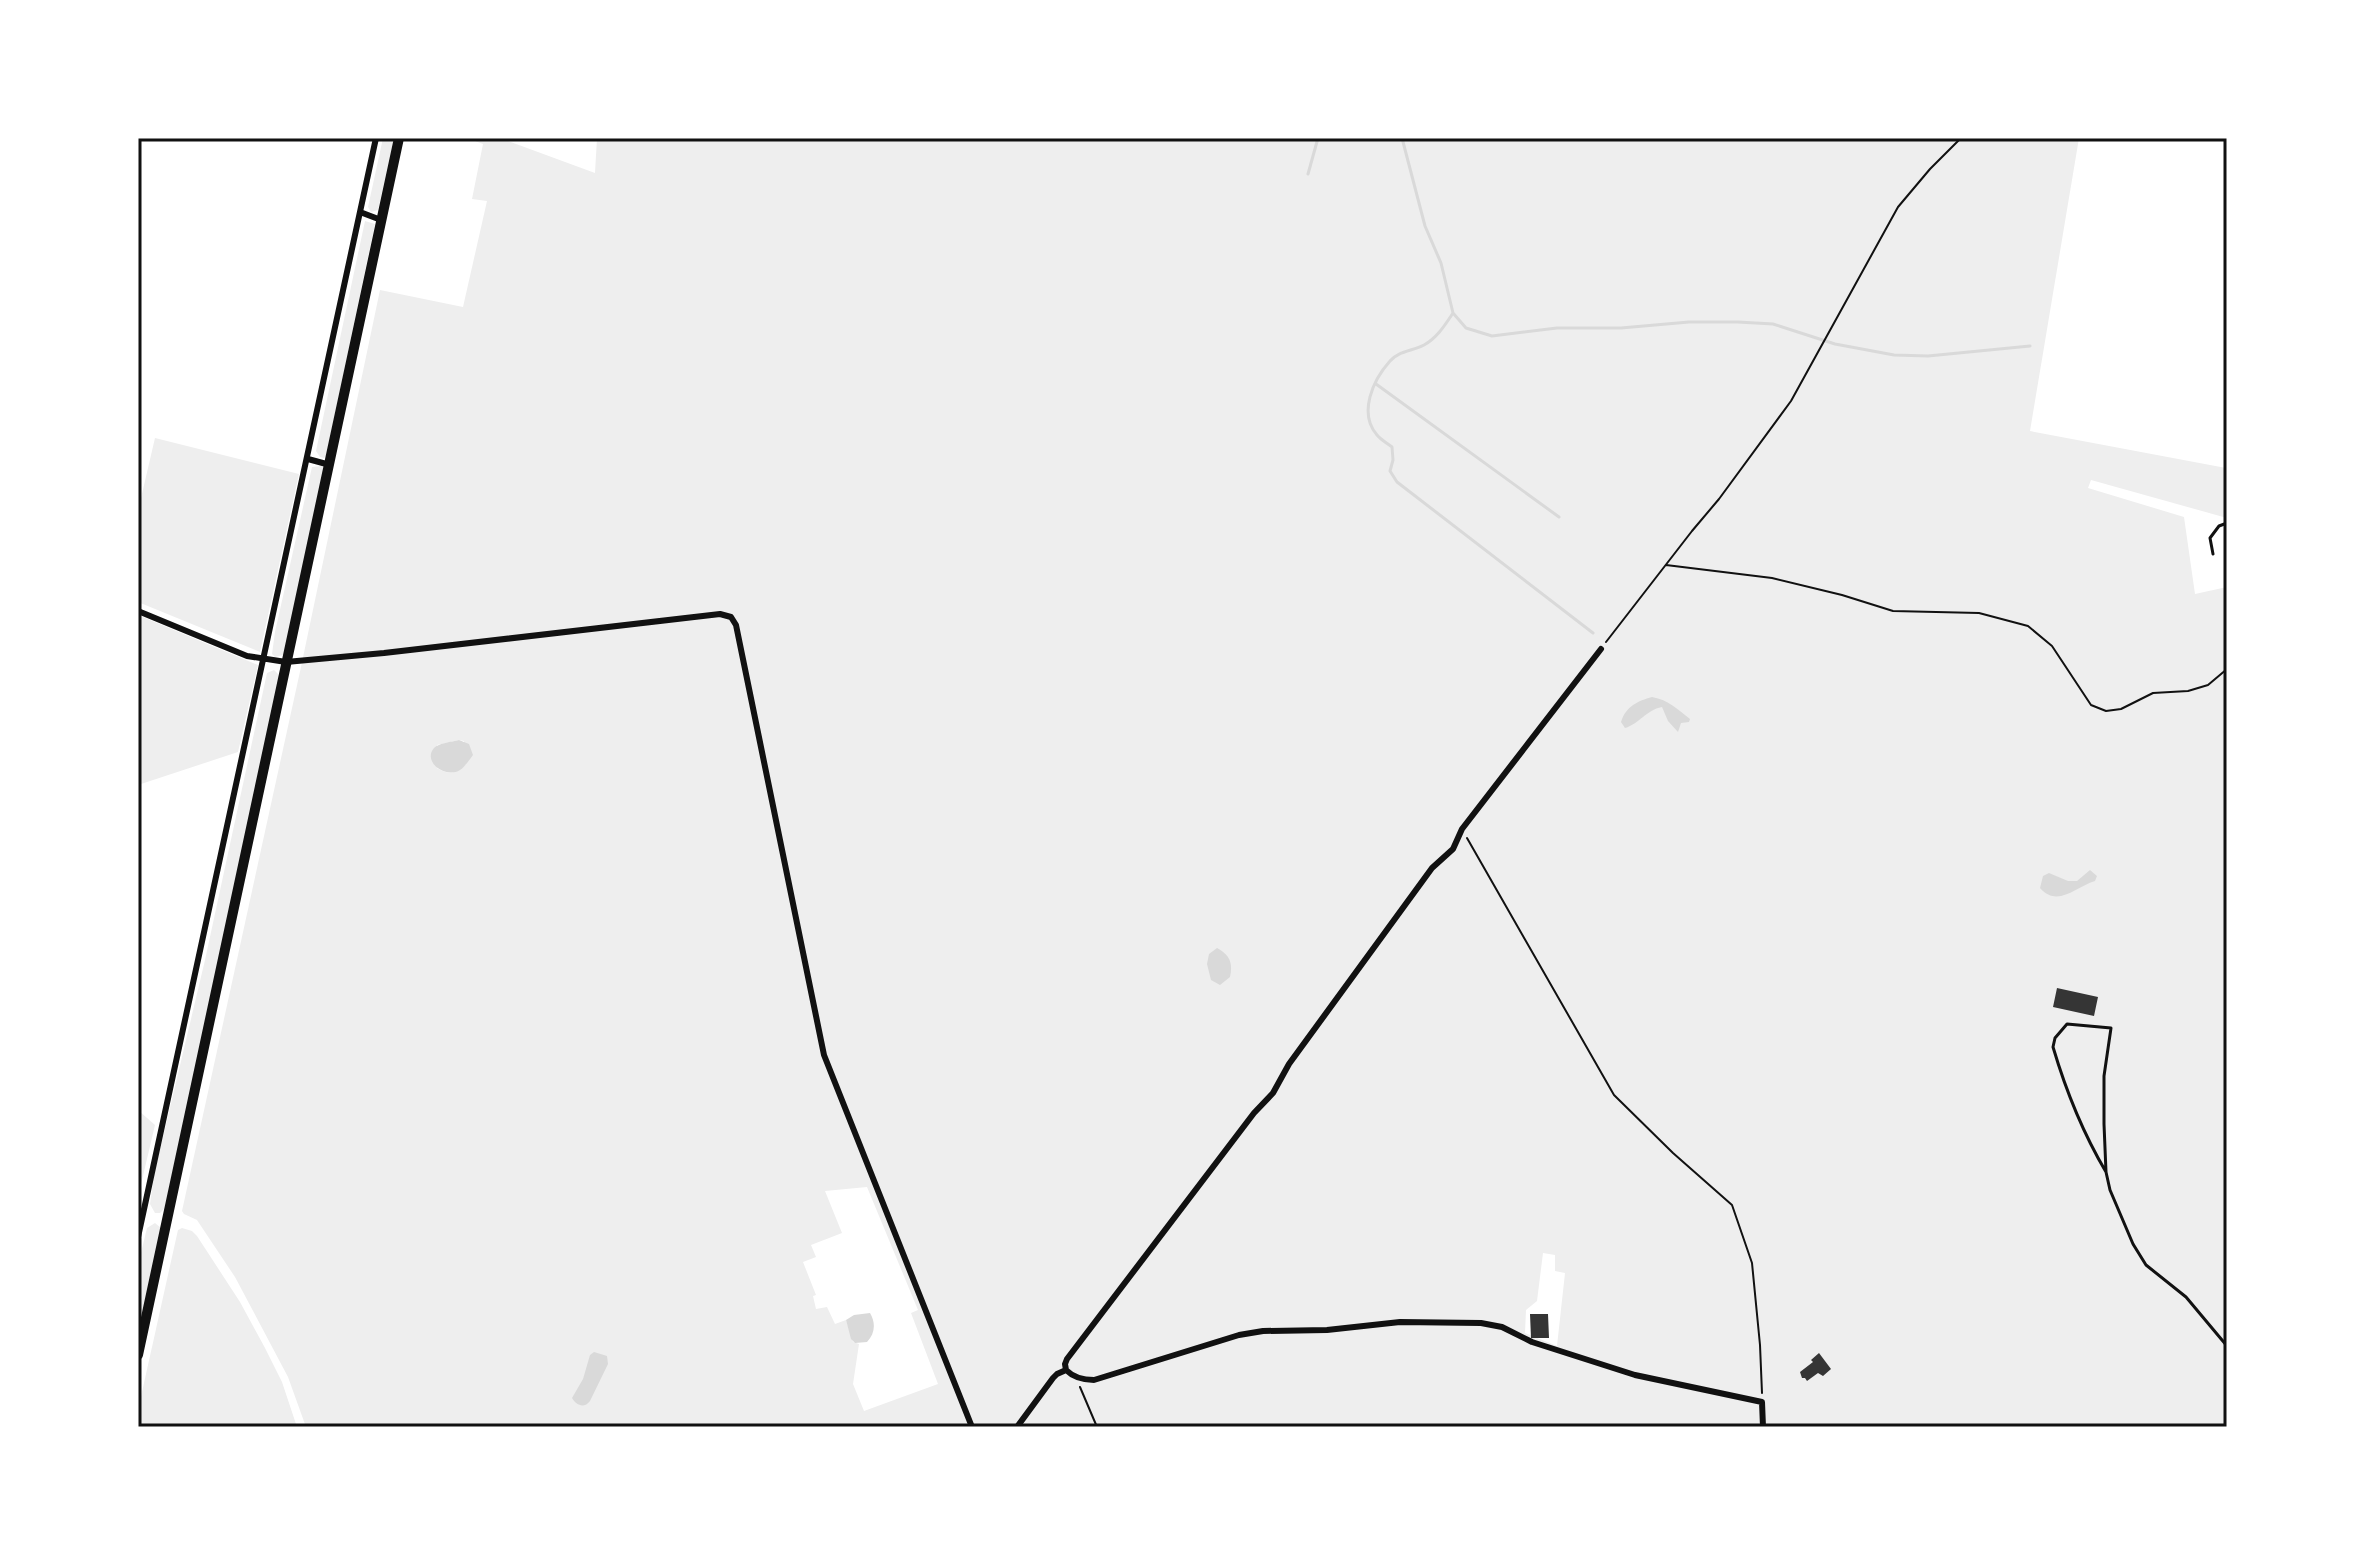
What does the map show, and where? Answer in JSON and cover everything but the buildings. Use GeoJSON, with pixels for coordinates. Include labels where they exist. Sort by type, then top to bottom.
{"type":"FeatureCollection","features":[{"type":"Feature","properties":{"kind":"main road"},"geometry":{"type":"LineString","coordinates":[[138,1355],[399,138]]}},
{"type":"Feature","properties":{"kind":"street"},"geometry":{"type":"LineString","coordinates":[[138,1237],[376,138]]}},
{"type":"Feature","properties":{"kind":"street"},"geometry":{"type":"LineString","coordinates":[[360,212],[381,220]]}},
{"type":"Feature","properties":{"kind":"street"},"geometry":{"type":"LineString","coordinates":[[308,459],[330,465]]}},
{"type":"Feature","properties":{"kind":"street"},"geometry":{"type":"LineString","coordinates":[[138,611],[247,656],[286,662],[720,614],[734,620],[824,1055],[972,1427]]}},
{"type":"Feature","properties":{"kind":"street"},"geometry":{"type":"LineString","coordinates":[[1601,649],[1462,829],[1453,849],[1432,868],[1289,1064],[1273,1093],[1244,1124],[1067,1359],[1066,1370],[1078,1378],[1094,1380],[1239,1335],[1263,1331],[1327,1330],[1400,1322],[1481,1323],[1502,1327],[1532,1342],[1635,1375],[1762,1402],[1763,1427]]}},
{"type":"Feature","properties":{"kind":"street"},"geometry":{"type":"LineString","coordinates":[[1017,1427],[1053,1378],[1066,1370]]}},
{"type":"Feature","properties":{"kind":"lane"},"geometry":{"type":"LineString","coordinates":[[2213,554],[2210,538],[2219,526],[2227,523]]}},
{"type":"Feature","properties":{"kind":"lane"},"geometry":{"type":"LineString","coordinates":[[2106,1172],[2104,1076],[2111,1028],[2067,1024],[2055,1038],[2053,1047],[2077,1116],[2106,1172],[2120,1216],[2138,1254],[2156,1275],[2186,1297],[2227,1346]]}},
{"type":"Feature","properties":{"kind":"path"},"geometry":{"type":"LineString","coordinates":[[1601,649],[1719,499],[1791,401],[1898,207],[1961,138]]}},
{"type":"Feature","properties":{"kind":"path"},"geometry":{"type":"LineString","coordinates":[[1666,565],[1772,578],[1893,611],[1979,613],[2028,626],[2052,646],[2091,705],[2106,711],[2121,709],[2153,693],[2188,691],[2208,685],[2227,669]]}},
{"type":"Feature","properties":{"kind":"path"},"geometry":{"type":"LineString","coordinates":[[1462,829],[1614,1095],[1732,1205],[1752,1263],[1762,1402]]}},
{"type":"Feature","properties":{"kind":"path"},"geometry":{"type":"LineString","coordinates":[[1078,1378],[1097,1427]]}},
{"type":"Feature","properties":{"kind":"shaded area"},"geometry":{"type":"Polygon","coordinates":[[[383,138],[394,138],[378,210],[371,212],[368,207],[383,138]]]}},
{"type":"Feature","properties":{"kind":"shaded area"},"geometry":{"type":"Polygon","coordinates":[[[467,138],[500,138],[595,173],[597,138],[2079,138],[2030,431],[2226,468],[2227,465],[2227,518],[2091,480],[2088,488],[2184,517],[2195,594],[2227,587],[2227,1427],[306,1427],[288,1377],[235,1277],[197,1220],[182,1211],[380,290],[463,307],[487,201],[472,199],[483,144],[467,138]],[[464,741],[437,745],[437,768],[452,772],[466,764],[464,741]],[[867,1187],[825,1191],[842,1233],[811,1245],[816,1257],[803,1262],[816,1295],[813,1296],[816,1309],[827,1307],[835,1324],[846,1320],[853,1342],[859,1344],[853,1384],[864,1411],[938,1384],[911,1313],[918,1310],[867,1187]],[[1543,1253],[1537,1301],[1526,1310],[1525,1333],[1557,1346],[1565,1273],[1555,1271],[1555,1255],[1543,1253]]]}},
{"type":"Feature","properties":{"kind":"shaded area"},"geometry":{"type":"Polygon","coordinates":[[[365,221],[375,224],[324,458],[316,451],[365,221]]]}},
{"type":"Feature","properties":{"kind":"shaded area"},"geometry":{"type":"Polygon","coordinates":[[[155,438],[299,474],[260,652],[138,602],[138,511],[155,438]]]}},
{"type":"Feature","properties":{"kind":"shaded area"},"geometry":{"type":"Polygon","coordinates":[[[322,466],[324,469],[286,650],[283,655],[275,657],[272,654],[275,632],[312,467],[322,466]]]}},
{"type":"Feature","properties":{"kind":"shaded area"},"geometry":{"type":"Polygon","coordinates":[[[138,615],[258,665],[238,752],[138,785],[138,615]]]}},
{"type":"Feature","properties":{"kind":"shaded area"},"geometry":{"type":"Polygon","coordinates":[[[274,670],[280,679],[168,1193],[164,1209],[155,1213],[150,1204],[154,1175],[205,960],[267,673],[274,670]]]}},
{"type":"Feature","properties":{"kind":"shaded area"},"geometry":{"type":"Polygon","coordinates":[[[1652,697],[1672,705],[1690,719],[1689,722],[1681,723],[1678,732],[1668,721],[1662,707],[1625,728],[1621,722],[1629,708],[1652,697]]]}},
{"type":"Feature","properties":{"kind":"shaded area"},"geometry":{"type":"Polygon","coordinates":[[[459,740],[469,744],[473,755],[467,763],[454,772],[437,768],[431,759],[434,748],[459,740]]]}},
{"type":"Feature","properties":{"kind":"shaded area"},"geometry":{"type":"Polygon","coordinates":[[[2090,870],[2097,876],[2095,881],[2067,894],[2053,896],[2040,888],[2043,876],[2049,873],[2068,881],[2077,881],[2090,870]]]}},
{"type":"Feature","properties":{"kind":"shaded area"},"geometry":{"type":"Polygon","coordinates":[[[1217,948],[1228,957],[1231,968],[1230,977],[1220,985],[1211,980],[1207,964],[1209,954],[1217,948]]]}},
{"type":"Feature","properties":{"kind":"shaded area"},"geometry":{"type":"Polygon","coordinates":[[[138,1110],[155,1125],[138,1197],[138,1110]]]}},
{"type":"Feature","properties":{"kind":"shaded area"},"geometry":{"type":"Polygon","coordinates":[[[155,1223],[161,1228],[138,1341],[138,1265],[147,1228],[155,1223]]]}},
{"type":"Feature","properties":{"kind":"shaded area"},"geometry":{"type":"Polygon","coordinates":[[[182,1228],[197,1236],[240,1302],[282,1382],[297,1427],[138,1427],[138,1410],[178,1230],[182,1228]]]}},
{"type":"Feature","properties":{"kind":"shaded area"},"geometry":{"type":"Polygon","coordinates":[[[870,1313],[874,1324],[872,1336],[867,1342],[855,1343],[846,1320],[854,1315],[870,1313]]]}},
{"type":"Feature","properties":{"kind":"shaded area"},"geometry":{"type":"Polygon","coordinates":[[[594,1352],[607,1356],[608,1364],[590,1401],[580,1405],[572,1398],[594,1352]]]}},
{"type":"Feature","properties":{"kind":"waterway"},"geometry":{"type":"LineString","coordinates":[[1308,174],[1318,138]]}},
{"type":"Feature","properties":{"kind":"waterway"},"geometry":{"type":"LineString","coordinates":[[1402,138],[1425,226],[1441,263],[1453,313],[1433,339],[1397,355],[1384,369],[1370,397],[1371,426],[1392,447],[1390,471],[1397,482],[1593,633]]}},
{"type":"Feature","properties":{"kind":"waterway"},"geometry":{"type":"LineString","coordinates":[[1453,313],[1466,328],[1492,336],[1557,328],[1738,322],[1773,324],[1835,344],[1894,355],[1928,356],[2030,346]]}},
{"type":"Feature","properties":{"kind":"waterway"},"geometry":{"type":"LineString","coordinates":[[1376,384],[1559,517]]}}]}
